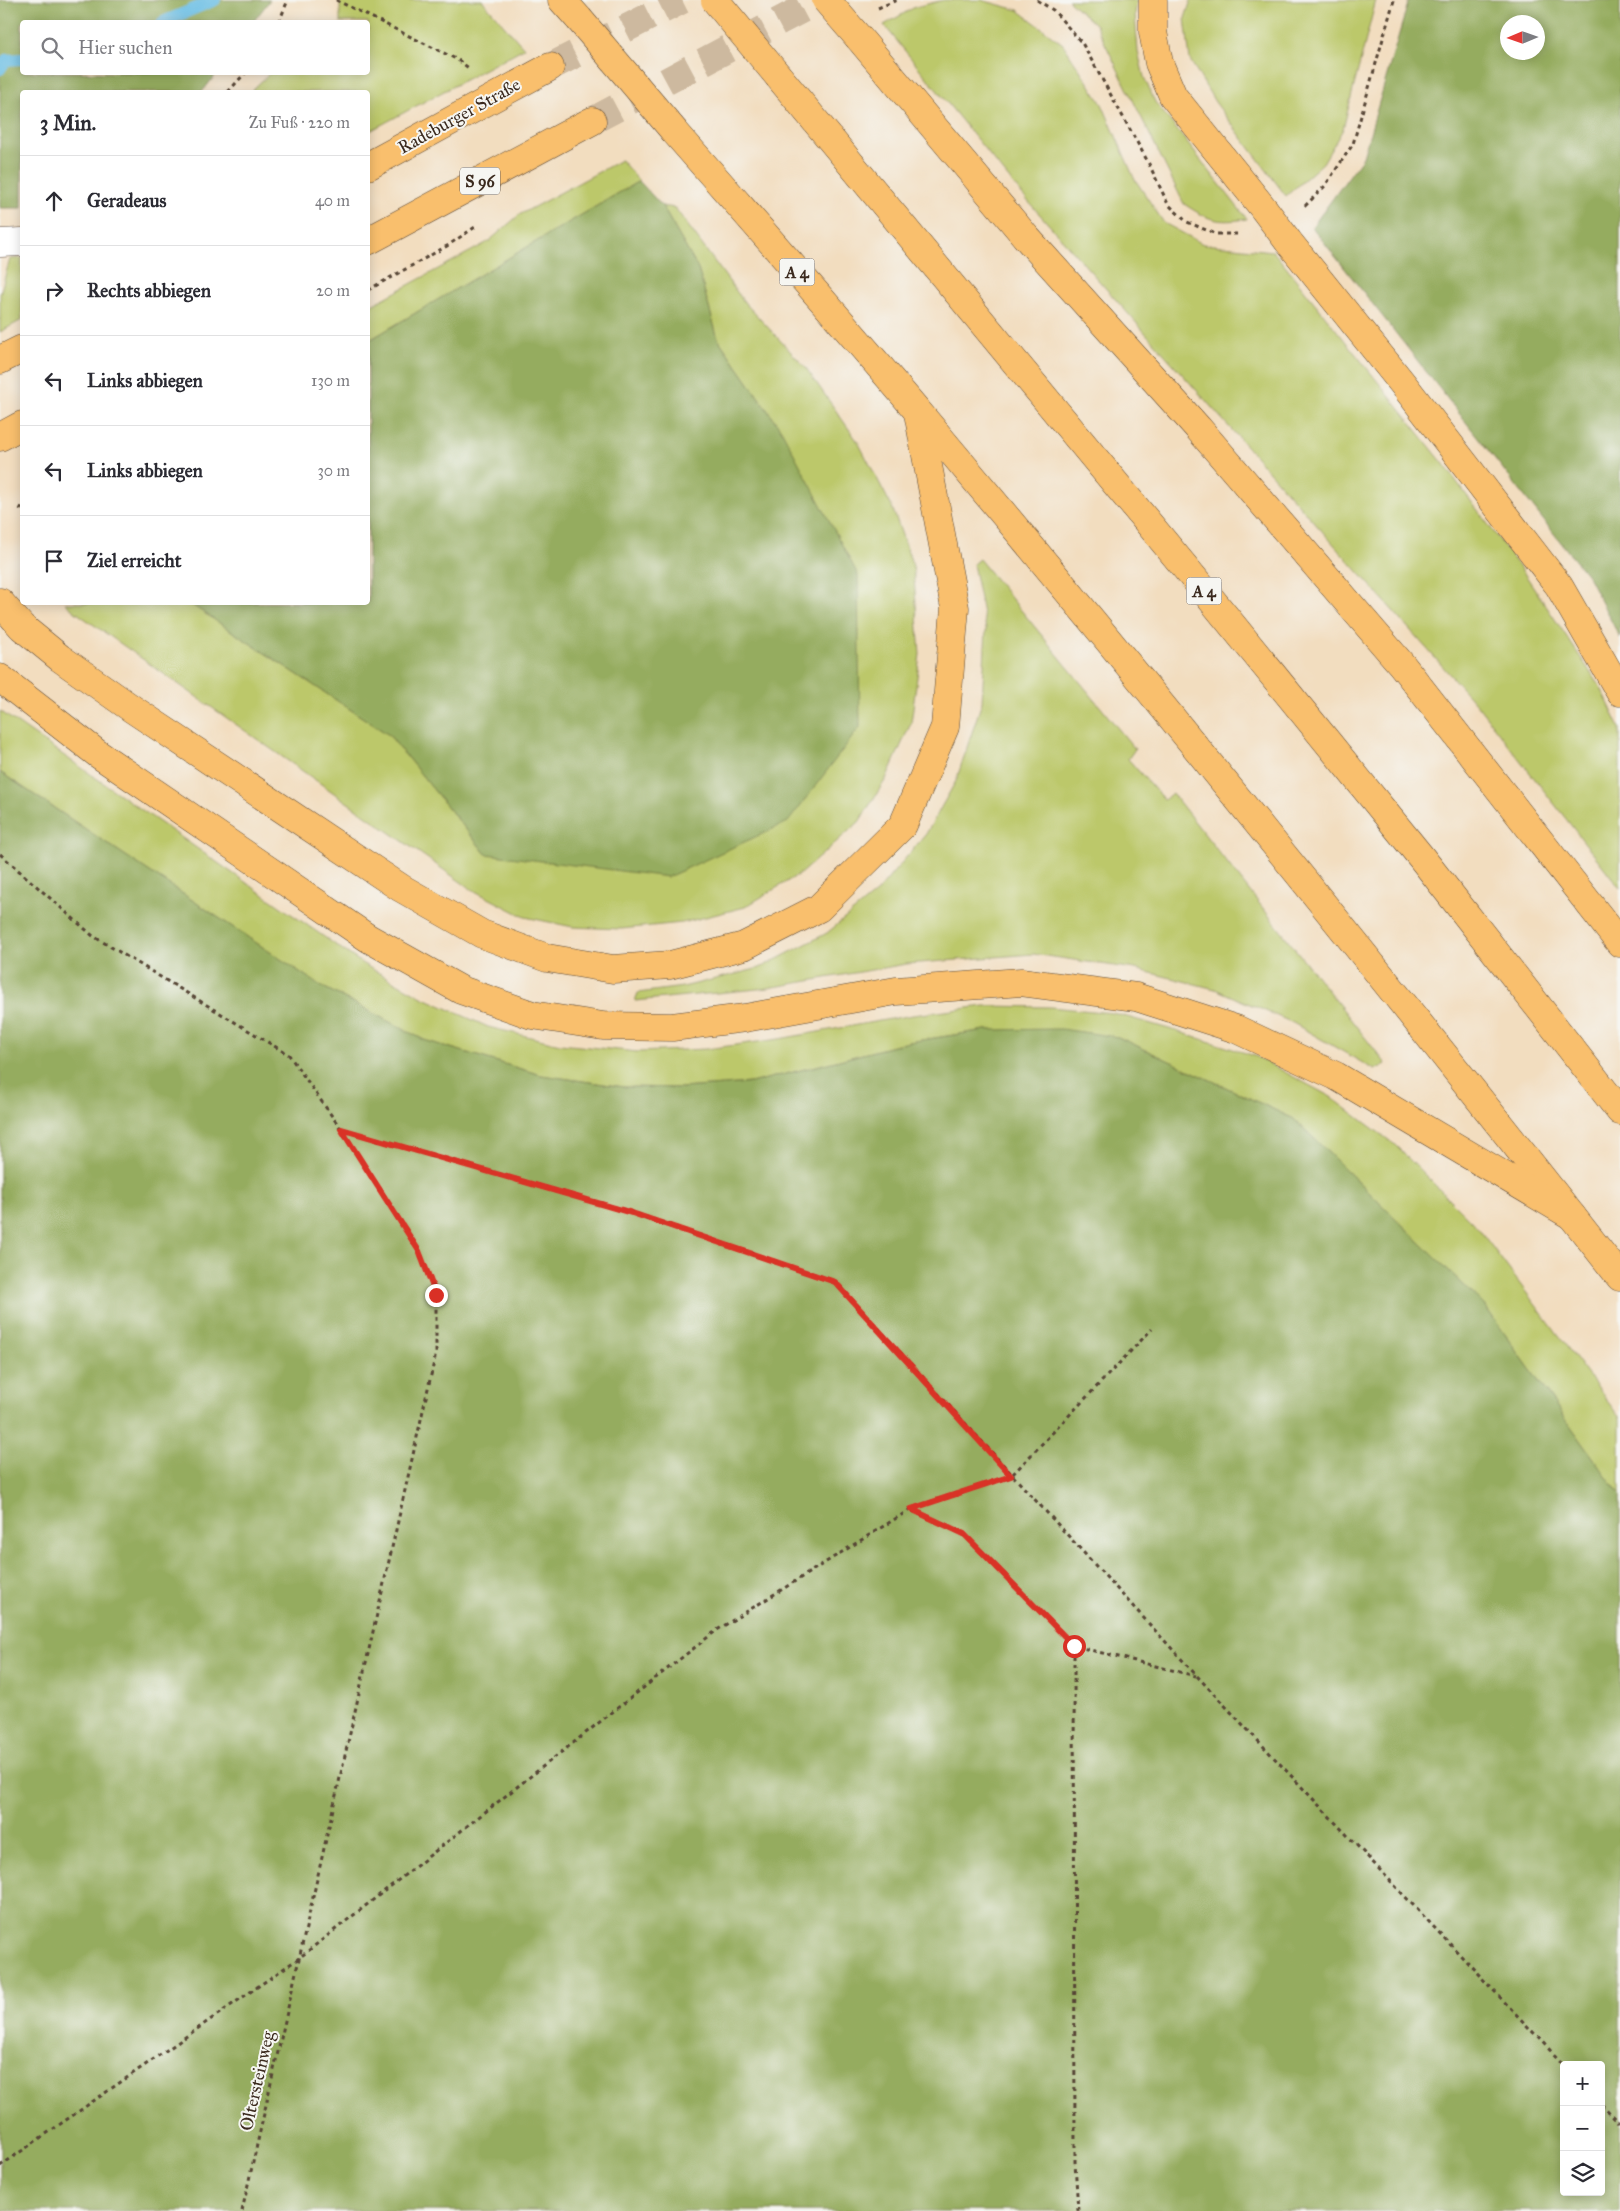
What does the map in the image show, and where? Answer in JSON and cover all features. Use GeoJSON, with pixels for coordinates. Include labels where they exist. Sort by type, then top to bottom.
{"type":"FeatureCollection","features":[{"type":"Feature","properties":{"kind":"main road","name":"A 4"},"geometry":{"type":"LineString","coordinates":[[715,0],[1192,576],[1359,781],[1620,1111]]}},
{"type":"Feature","properties":{"kind":"main road"},"geometry":{"type":"LineString","coordinates":[[826,0],[1026,237],[1198,428],[1402,666],[1620,943]]}},
{"type":"Feature","properties":{"kind":"main road"},"geometry":{"type":"LineString","coordinates":[[1153,0],[1153,32],[1159,63],[1172,96],[1403,384],[1559,586],[1620,692]]}},
{"type":"Feature","properties":{"kind":"main road","name":"A 4"},"geometry":{"type":"LineString","coordinates":[[570,9],[918,412],[1185,734],[1423,1028],[1620,1277]]}},
{"type":"Feature","properties":{"kind":"main road","name":"Radeburger Straße"},"geometry":{"type":"LineString","coordinates":[[370,165],[550,67]]}},
{"type":"Feature","properties":{"kind":"main road","name":"S 96"},"geometry":{"type":"LineString","coordinates":[[370,240],[592,121]]}},
{"type":"Feature","properties":{"kind":"main road"},"geometry":{"type":"LineString","coordinates":[[0,360],[20,349]]}},
{"type":"Feature","properties":{"kind":"main road"},"geometry":{"type":"LineString","coordinates":[[0,602],[22,627],[60,658],[131,708],[401,888],[482,934],[547,958],[613,969],[670,965],[744,946],[819,908],[903,824],[945,727],[955,608],[918,412]]}},
{"type":"Feature","properties":{"kind":"main road"},"geometry":{"type":"LineString","coordinates":[[0,436],[20,425]]}},
{"type":"Feature","properties":{"kind":"main road"},"geometry":{"type":"LineString","coordinates":[[0,678],[98,754],[368,938],[460,990],[532,1015],[603,1026],[672,1027],[745,1018],[896,991],[1021,982],[1136,997],[1236,1028],[1336,1076],[1572,1216]]}},
{"type":"Feature","properties":{"kind":"street"},"geometry":{"type":"LineString","coordinates":[[0,243],[20,242]]}},
{"type":"Feature","properties":{"kind":"path"},"geometry":{"type":"LineString","coordinates":[[280,20],[288,0]]}},
{"type":"Feature","properties":{"kind":"path"},"geometry":{"type":"LineString","coordinates":[[336,0],[458,60],[501,93]]}},
{"type":"Feature","properties":{"kind":"path"},"geometry":{"type":"LineString","coordinates":[[1037,0],[1053,10],[1082,43],[1148,162],[1168,204],[1187,222],[1216,234],[1242,234]]}},
{"type":"Feature","properties":{"kind":"path"},"geometry":{"type":"LineString","coordinates":[[1299,211],[1325,186],[1353,144],[1394,0]]}},
{"type":"Feature","properties":{"kind":"path"},"geometry":{"type":"LineString","coordinates":[[230,90],[243,75]]}},
{"type":"Feature","properties":{"kind":"path","name":"Oltersteinweg"},"geometry":{"type":"LineString","coordinates":[[0,854],[93,936],[288,1055],[341,1129],[419,1251],[436,1295],[436,1353],[242,2211]]}},
{"type":"Feature","properties":{"kind":"path"},"geometry":{"type":"LineString","coordinates":[[341,1129],[632,1213],[835,1282],[1011,1476],[1197,1676],[1560,2061]]}},
{"type":"Feature","properties":{"kind":"path"},"geometry":{"type":"LineString","coordinates":[[0,2166],[299,1958],[717,1630],[911,1509],[1011,1476],[1152,1329]]}},
{"type":"Feature","properties":{"kind":"path"},"geometry":{"type":"LineString","coordinates":[[911,1509],[964,1534],[1074,1646],[1197,1676]]}},
{"type":"Feature","properties":{"kind":"path"},"geometry":{"type":"LineString","coordinates":[[1074,1646],[1075,2162],[1078,2211]]}},
{"type":"Feature","properties":{"kind":"path"},"geometry":{"type":"LineString","coordinates":[[1603,2106],[1620,2123]]}},
{"type":"Feature","properties":{"kind":"green space"},"geometry":{"type":"Polygon","coordinates":[[[0,0],[270,0],[255,20],[20,20],[20,75],[215,75],[204,90],[20,90],[20,208],[0,208],[0,0]]]}},
{"type":"Feature","properties":{"kind":"green space"},"geometry":{"type":"Polygon","coordinates":[[[340,0],[482,0],[524,48],[370,131],[370,90],[252,90],[268,75],[370,75],[370,20],[340,20],[340,0]]]}},
{"type":"Feature","properties":{"kind":"green space"},"geometry":{"type":"Polygon","coordinates":[[[944,0],[981,0],[1018,10],[1063,44],[1102,104],[1134,178],[1164,223],[1203,244],[1273,251],[1443,463],[1526,576],[1601,688],[1620,728],[1620,888],[1477,705],[1018,190],[884,25],[915,7],[944,0]]]}},
{"type":"Feature","properties":{"kind":"green space"},"geometry":{"type":"Polygon","coordinates":[[[1068,0],[1137,0],[1135,14],[1138,52],[1144,77],[1155,102],[1247,219],[1228,221],[1214,219],[1184,204],[1096,25],[1068,0]]]}},
{"type":"Feature","properties":{"kind":"green space"},"geometry":{"type":"Polygon","coordinates":[[[1191,0],[1376,0],[1343,129],[1323,163],[1286,196],[1215,102],[1190,60],[1185,18],[1191,0]]]}},
{"type":"Feature","properties":{"kind":"green space"},"geometry":{"type":"Polygon","coordinates":[[[1409,0],[1620,0],[1620,638],[1589,578],[1312,227],[1363,157],[1409,0]]]}},
{"type":"Feature","properties":{"kind":"green space"},"geometry":{"type":"Polygon","coordinates":[[[621,160],[639,181],[370,340],[370,306],[488,242],[519,215],[621,160]]]}},
{"type":"Feature","properties":{"kind":"green space"},"geometry":{"type":"Polygon","coordinates":[[[639,181],[662,206],[698,269],[718,339],[782,431],[858,575],[860,727],[788,822],[668,877],[486,854],[389,735],[192,605],[370,605],[370,340],[639,181]]]}},
{"type":"Feature","properties":{"kind":"green space"},"geometry":{"type":"Polygon","coordinates":[[[662,206],[675,208],[745,303],[806,368],[858,442],[892,507],[913,566],[920,654],[911,723],[886,779],[859,822],[801,873],[745,907],[682,923],[621,929],[573,927],[525,917],[471,889],[67,605],[192,605],[389,735],[486,854],[782,431],[718,339],[698,269],[662,206]]]}},
{"type":"Feature","properties":{"kind":"green space"},"geometry":{"type":"Polygon","coordinates":[[[20,258],[20,321],[0,332],[0,294],[10,259],[20,258]]]}},
{"type":"Feature","properties":{"kind":"green space"},"geometry":{"type":"Polygon","coordinates":[[[979,559],[1135,749],[1128,759],[1164,800],[1172,793],[1386,1064],[1375,1070],[1293,1023],[1215,989],[1135,969],[1033,954],[906,964],[768,988],[635,1001],[638,993],[683,987],[760,968],[827,933],[877,892],[926,834],[956,781],[982,702],[986,629],[973,564],[979,559]]]}},
{"type":"Feature","properties":{"kind":"green space"},"geometry":{"type":"Polygon","coordinates":[[[0,711],[363,964],[422,997],[488,1027],[560,1044],[638,1052],[706,1049],[779,1039],[913,1015],[984,1006],[1050,1007],[1113,1013],[1255,1056],[1331,1097],[1394,1144],[1478,1228],[1620,1418],[1620,1495],[1484,1305],[1294,1119],[1118,1037],[986,1030],[909,1042],[751,1083],[682,1088],[624,1087],[541,1075],[424,1040],[321,986],[0,772],[0,711]]]}},
{"type":"Feature","properties":{"kind":"green space"},"geometry":{"type":"Polygon","coordinates":[[[0,772],[321,986],[424,1040],[541,1075],[624,1087],[682,1088],[751,1083],[909,1042],[986,1030],[1061,1029],[1118,1037],[1294,1119],[1484,1305],[1620,1495],[1620,2211],[0,2211],[0,772]]]}},
{"type":"Feature","properties":{"kind":"waterway"},"geometry":{"type":"LineString","coordinates":[[168,20],[215,0]]}},
{"type":"Feature","properties":{"kind":"waterway"},"geometry":{"type":"LineString","coordinates":[[0,69],[6,60],[20,59]]}},
{"type":"Feature","properties":{"kind":"tunnel"},"geometry":{"type":"LineString","coordinates":[[550,67],[682,0]]}},
{"type":"Feature","properties":{"kind":"tunnel"},"geometry":{"type":"LineString","coordinates":[[592,121],[819,0]]}},
{"type":"Feature","properties":{"kind":"route"},"geometry":{"type":"LineString","coordinates":[[436,1295],[419,1251],[341,1129],[632,1213],[835,1282],[1011,1476],[911,1509],[964,1534],[1074,1646]]}}]}
